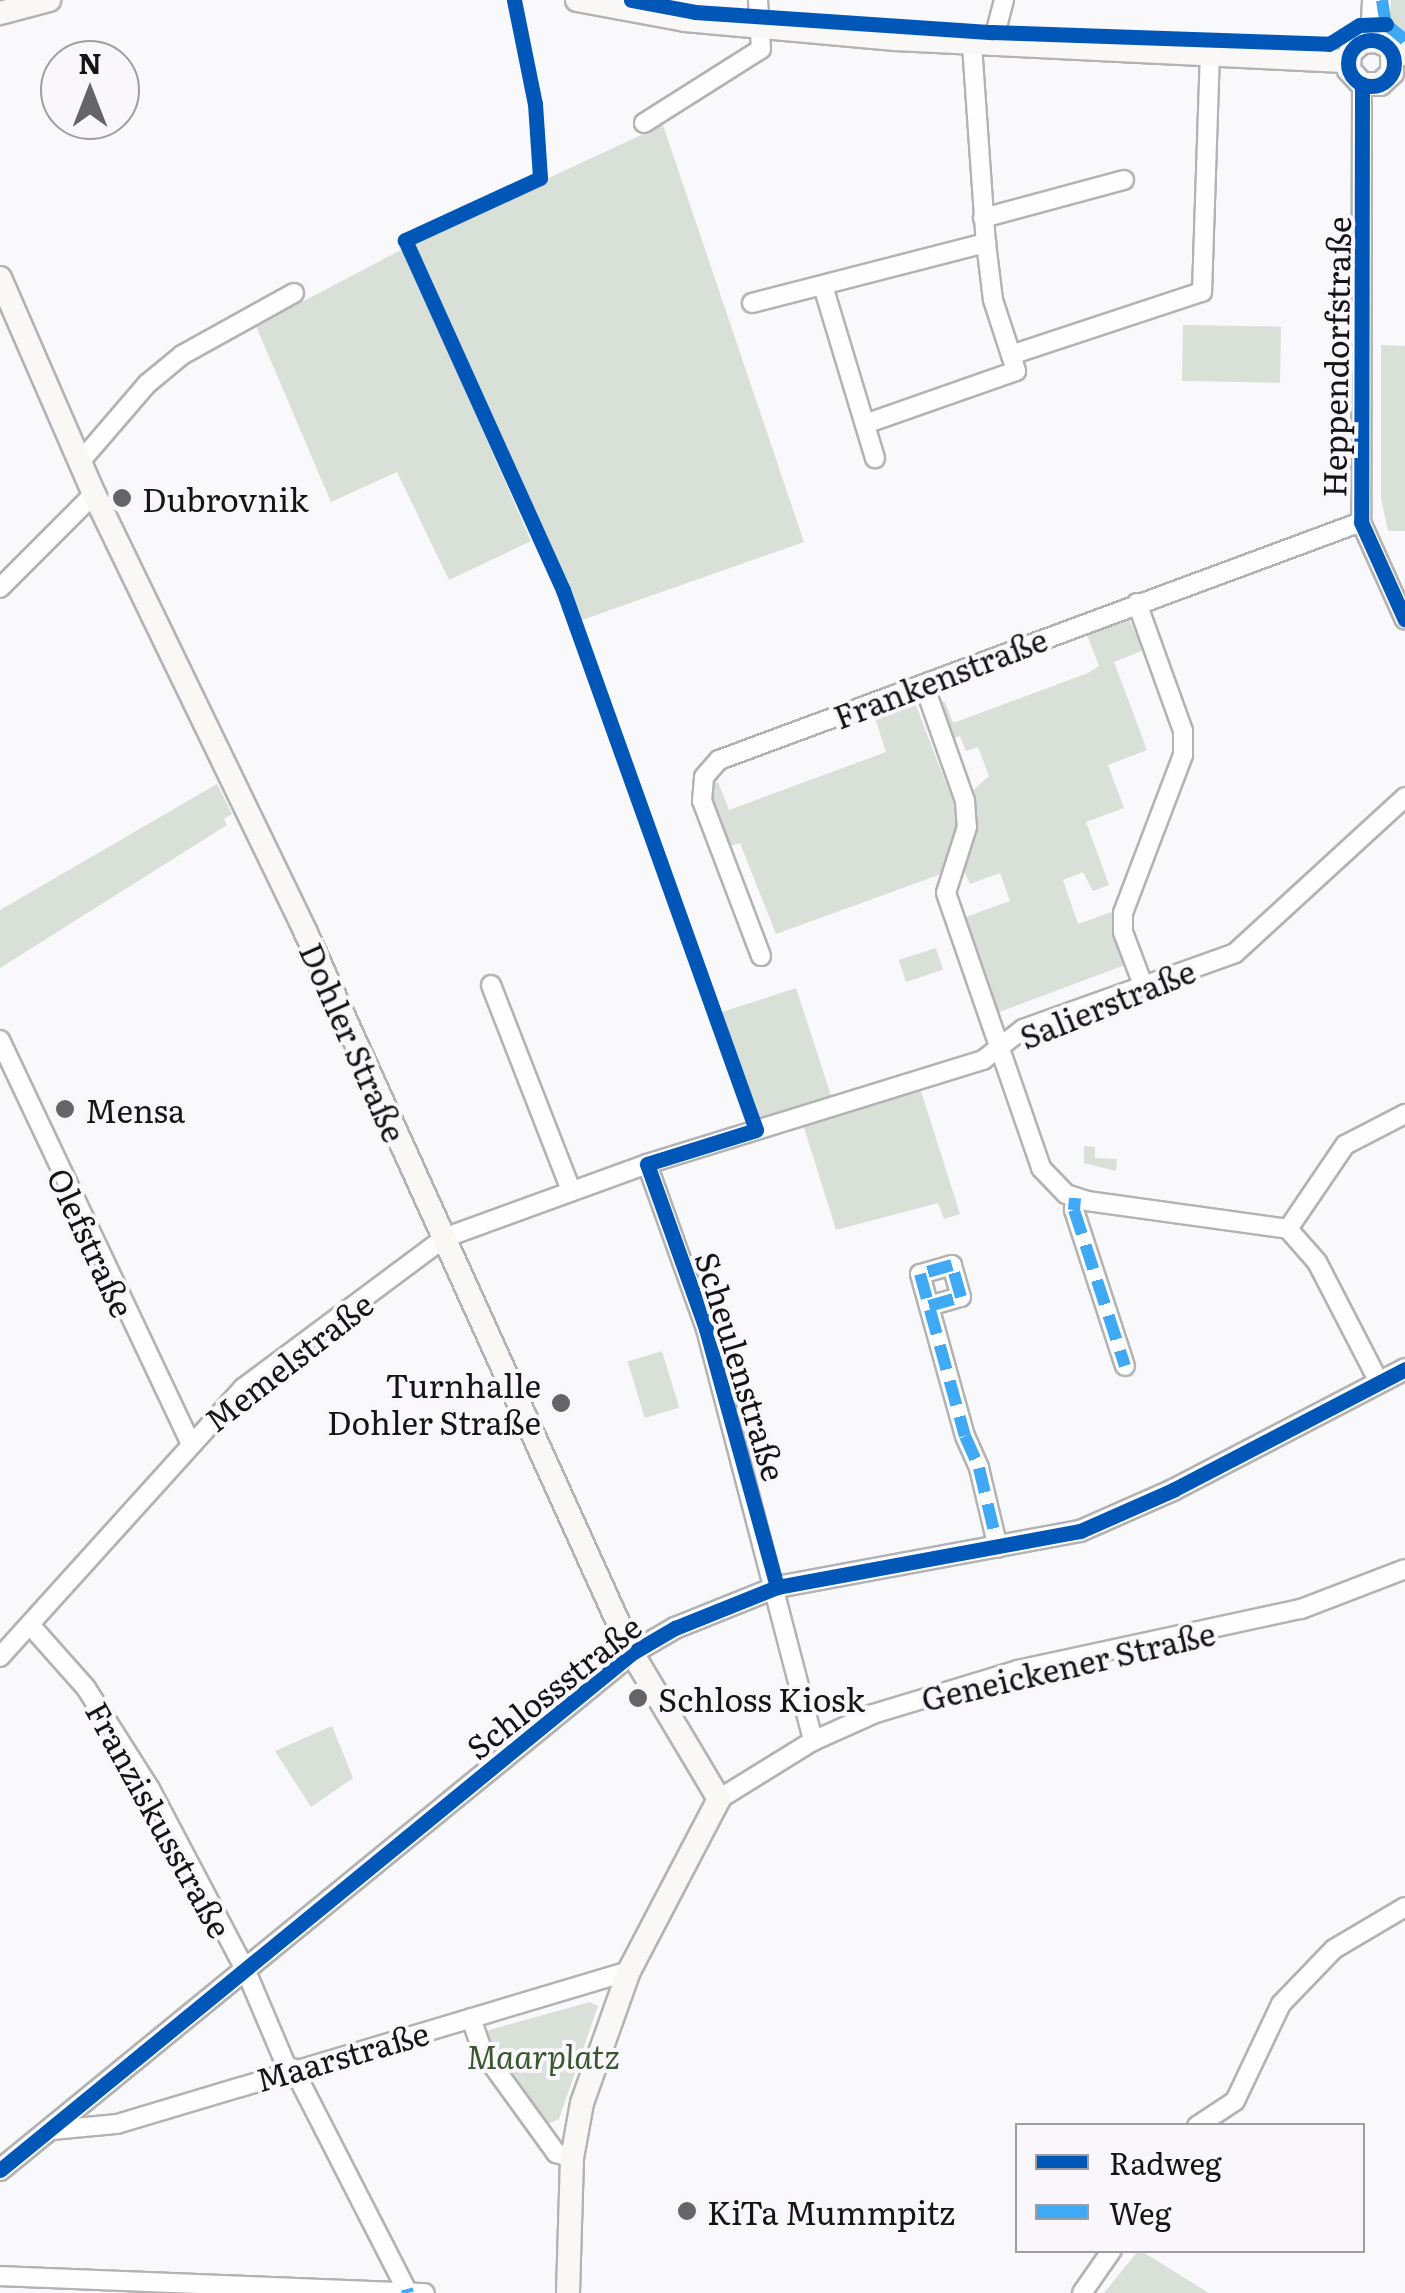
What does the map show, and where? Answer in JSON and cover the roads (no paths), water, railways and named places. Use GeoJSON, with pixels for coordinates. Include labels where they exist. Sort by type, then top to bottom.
{"type":"FeatureCollection","features":[{"type":"Feature","properties":{"kind":"main road"},"geometry":{"type":"LineString","coordinates":[[0,13],[48,0]]}},
{"type":"Feature","properties":{"kind":"main road"},"geometry":{"type":"LineString","coordinates":[[576,0],[762,28],[982,45],[1348,61],[1389,70]]}},
{"type":"Feature","properties":{"kind":"main road"},"geometry":{"type":"LineString","coordinates":[[1348,61],[1355,46],[1370,40],[1389,70]]}},
{"type":"Feature","properties":{"kind":"main road","name":"Dohler Straße"},"geometry":{"type":"LineString","coordinates":[[0,278],[94,494],[306,933],[632,1653],[719,1799]]}},
{"type":"Feature","properties":{"kind":"main road"},"geometry":{"type":"LineString","coordinates":[[568,2293],[572,2158],[582,2103],[629,1971],[719,1799]]}},
{"type":"Feature","properties":{"kind":"street"},"geometry":{"type":"LineString","coordinates":[[644,123],[747,62],[762,49],[758,0]]}},
{"type":"Feature","properties":{"kind":"street"},"geometry":{"type":"LineString","coordinates":[[865,424],[1016,371],[983,218],[982,45],[1004,0]]}},
{"type":"Feature","properties":{"kind":"street"},"geometry":{"type":"LineString","coordinates":[[1370,40],[1372,0]]}},
{"type":"Feature","properties":{"kind":"street"},"geometry":{"type":"LineString","coordinates":[[1010,355],[1202,292],[1210,57]]}},
{"type":"Feature","properties":{"kind":"street","name":"Heppendorfstraße"},"geometry":{"type":"LineString","coordinates":[[1389,70],[1364,163],[1361,522],[1405,620]]}},
{"type":"Feature","properties":{"kind":"street"},"geometry":{"type":"LineString","coordinates":[[983,218],[1124,180]]}},
{"type":"Feature","properties":{"kind":"street"},"geometry":{"type":"LineString","coordinates":[[752,303],[986,243]]}},
{"type":"Feature","properties":{"kind":"street"},"geometry":{"type":"LineString","coordinates":[[823,286],[875,458]]}},
{"type":"Feature","properties":{"kind":"street"},"geometry":{"type":"LineString","coordinates":[[80,462],[147,384],[182,355],[294,294]]}},
{"type":"Feature","properties":{"kind":"street"},"geometry":{"type":"LineString","coordinates":[[0,588],[94,494]]}},
{"type":"Feature","properties":{"kind":"street","name":"Frankenstraße"},"geometry":{"type":"LineString","coordinates":[[761,956],[702,802],[704,777],[719,760],[1361,522]]}},
{"type":"Feature","properties":{"kind":"street"},"geometry":{"type":"LineString","coordinates":[[1136,603],[1183,731],[1183,754],[1123,914],[1122,932],[1142,985]]}},
{"type":"Feature","properties":{"kind":"street"},"geometry":{"type":"LineString","coordinates":[[924,684],[965,802],[967,827],[946,893],[1035,1157],[1056,1186],[1075,1198],[1288,1229],[1317,1262],[1379,1382]]}},
{"type":"Feature","properties":{"kind":"street","name":"Salierstraße"},"geometry":{"type":"LineString","coordinates":[[647,1164],[998,1050],[1023,1029],[1246,948],[1405,797]]}},
{"type":"Feature","properties":{"kind":"street"},"geometry":{"type":"LineString","coordinates":[[491,985],[570,1190]]}},
{"type":"Feature","properties":{"kind":"street","name":"Olefstraße"},"geometry":{"type":"LineString","coordinates":[[0,1040],[189,1440]]}},
{"type":"Feature","properties":{"kind":"street"},"geometry":{"type":"LineString","coordinates":[[1288,1229],[1338,1153],[1405,1114]]}},
{"type":"Feature","properties":{"kind":"street","name":"Memelstraße"},"geometry":{"type":"LineString","coordinates":[[0,1657],[31,1626],[189,1440],[243,1388],[444,1238],[647,1164]]}},
{"type":"Feature","properties":{"kind":"street","name":"Scheulenstraße"},"geometry":{"type":"LineString","coordinates":[[647,1164],[706,1329],[813,1741]]}},
{"type":"Feature","properties":{"kind":"street"},"geometry":{"type":"LineString","coordinates":[[1075,1198],[1074,1210],[1126,1366]]}},
{"type":"Feature","properties":{"kind":"street"},"geometry":{"type":"LineString","coordinates":[[929,1306],[998,1548]]}},
{"type":"Feature","properties":{"kind":"street","name":"Schlossstraße"},"geometry":{"type":"LineString","coordinates":[[0,2170],[632,1653],[702,1615],[776,1587],[1080,1531],[1120,1515],[1405,1369]]}},
{"type":"Feature","properties":{"kind":"street","name":"Geneickener Straße"},"geometry":{"type":"LineString","coordinates":[[719,1799],[813,1741],[944,1690],[1302,1609],[1405,1569]]}},
{"type":"Feature","properties":{"kind":"street","name":"Franziskusstraße"},"geometry":{"type":"LineString","coordinates":[[31,1626],[114,1726],[246,1971],[290,2069],[414,2292]]}},
{"type":"Feature","properties":{"kind":"street"},"geometry":{"type":"LineString","coordinates":[[1202,2123],[1235,2101],[1281,2004],[1334,1950],[1405,1907]]}},
{"type":"Feature","properties":{"kind":"street","name":"Maarstraße"},"geometry":{"type":"LineString","coordinates":[[53,2130],[117,2124],[290,2069],[629,1971]]}},
{"type":"Feature","properties":{"kind":"street"},"geometry":{"type":"LineString","coordinates":[[471,2018],[493,2067],[556,2153],[572,2158]]}},
{"type":"Feature","properties":{"kind":"street"},"geometry":{"type":"LineString","coordinates":[[1082,2293],[1110,2253]]}},
{"type":"Feature","properties":{"kind":"street"},"geometry":{"type":"LineString","coordinates":[[0,2276],[414,2292]]}},
{"type":"Feature","properties":{"kind":"place","name":"Dubrovnik"},"geometry":{"type":"Point","coordinates":[122,498]}},
{"type":"Feature","properties":{"kind":"place","name":"Mensa"},"geometry":{"type":"Point","coordinates":[65,1109]}},
{"type":"Feature","properties":{"kind":"place","name":"Turnhalle Dohler Straße"},"geometry":{"type":"Point","coordinates":[561,1403]}},
{"type":"Feature","properties":{"kind":"place","name":"Schloss Kiosk"},"geometry":{"type":"Point","coordinates":[638,1698]}},
{"type":"Feature","properties":{"kind":"place","name":"KiTa Mummpitz"},"geometry":{"type":"Point","coordinates":[687,2211]}},
{"type":"Feature","properties":{"kind":"park label","name":"Maarplatz"},"geometry":{"type":"Point","coordinates":[543,2055]}}]}
